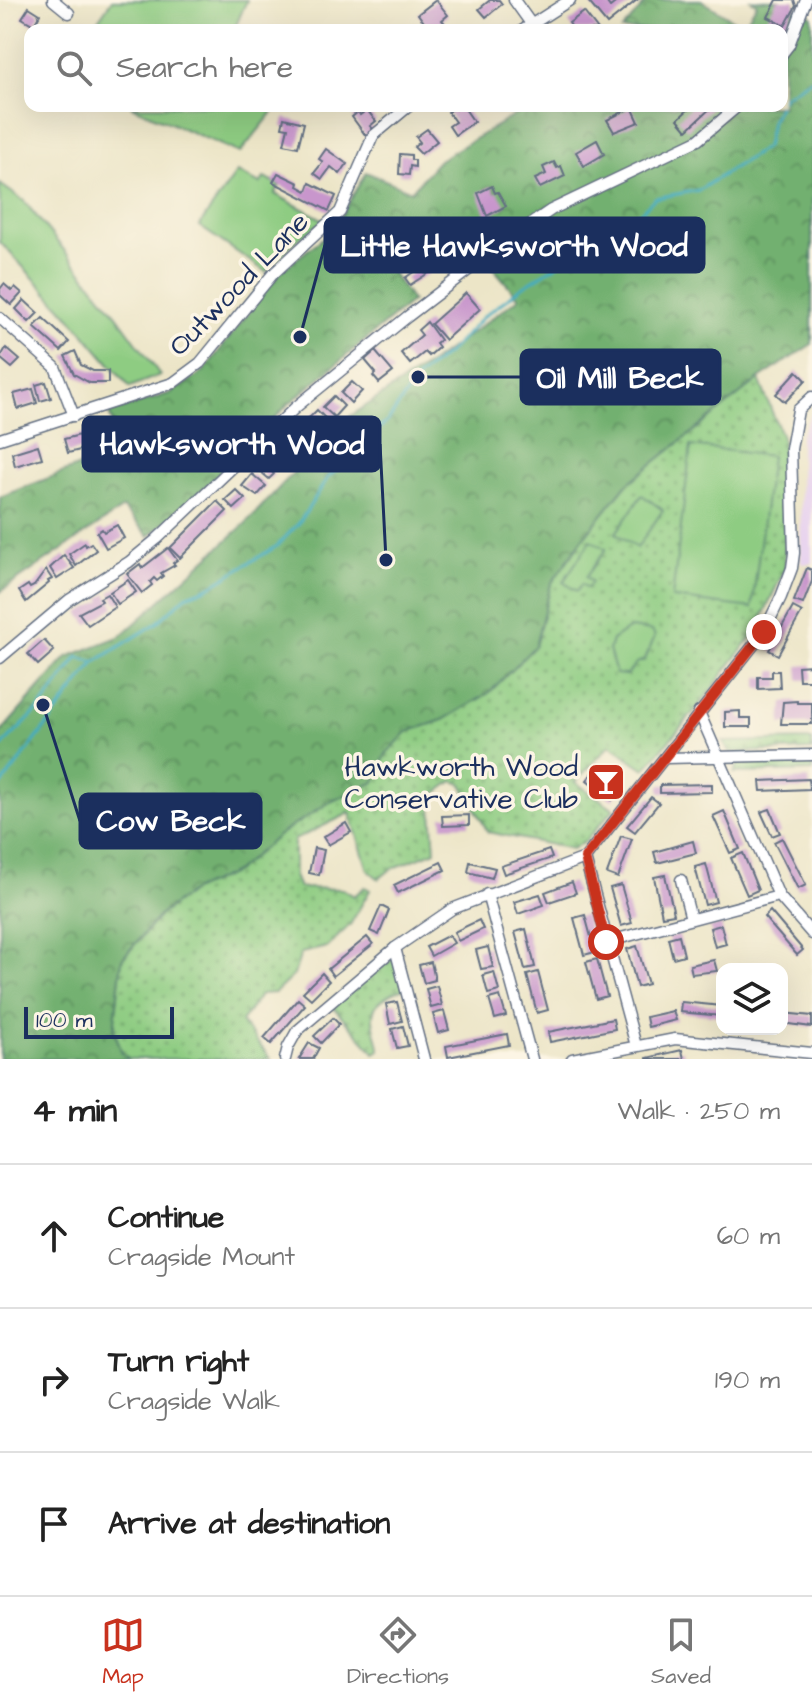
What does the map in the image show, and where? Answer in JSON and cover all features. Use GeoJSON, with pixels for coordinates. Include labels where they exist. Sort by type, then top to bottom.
{"type":"FeatureCollection","features":[{"type":"Feature","properties":{"kind":"street"},"geometry":{"type":"LineString","coordinates":[[514,0],[528,24]]}},
{"type":"Feature","properties":{"kind":"street"},"geometry":{"type":"LineString","coordinates":[[536,24],[570,0]]}},
{"type":"Feature","properties":{"kind":"street"},"geometry":{"type":"LineString","coordinates":[[788,46],[806,0]]}},
{"type":"Feature","properties":{"kind":"street"},"geometry":{"type":"LineString","coordinates":[[58,1],[69,13]]}},
{"type":"Feature","properties":{"kind":"street","name":"Outwood Lane"},"geometry":{"type":"LineString","coordinates":[[0,439],[173,383],[200,363],[272,275],[340,212],[373,136],[402,112]]}},
{"type":"Feature","properties":{"kind":"street"},"geometry":{"type":"LineString","coordinates":[[0,658],[69,600],[148,546],[296,407],[513,236],[551,210],[698,140],[731,112]]}},
{"type":"Feature","properties":{"kind":"street"},"geometry":{"type":"LineString","coordinates":[[0,318],[55,367],[74,416]]}},
{"type":"Feature","properties":{"kind":"street"},"geometry":{"type":"LineString","coordinates":[[285,1059],[297,1031],[395,948],[452,909],[585,858],[665,758],[764,632],[792,568],[791,449],[798,410],[812,397]]}},
{"type":"Feature","properties":{"kind":"street"},"geometry":{"type":"LineString","coordinates":[[699,712],[779,896],[812,934]]}},
{"type":"Feature","properties":{"kind":"street"},"geometry":{"type":"LineString","coordinates":[[665,758],[812,755]]}},
{"type":"Feature","properties":{"kind":"street"},"geometry":{"type":"LineString","coordinates":[[585,858],[636,1046]]}},
{"type":"Feature","properties":{"kind":"street"},"geometry":{"type":"LineString","coordinates":[[681,880],[691,919]]}},
{"type":"Feature","properties":{"kind":"street"},"geometry":{"type":"LineString","coordinates":[[487,894],[532,1059]]}},
{"type":"Feature","properties":{"kind":"street"},"geometry":{"type":"LineString","coordinates":[[606,942],[779,896]]}},
{"type":"Feature","properties":{"kind":"street"},"geometry":{"type":"LineString","coordinates":[[395,948],[424,1059]]}},
{"type":"Feature","properties":{"kind":"street"},"geometry":{"type":"LineString","coordinates":[[572,1059],[690,1038],[764,1053],[812,1053]]}},
{"type":"Feature","properties":{"kind":"shaded area"},"geometry":{"type":"Polygon","coordinates":[[[812,412],[812,563],[801,564],[800,436],[812,412]]]}},
{"type":"Feature","properties":{"kind":"green space"},"geometry":{"type":"Polygon","coordinates":[[[112,0],[247,0],[237,24],[95,24],[112,0]]]}},
{"type":"Feature","properties":{"kind":"green space"},"geometry":{"type":"Polygon","coordinates":[[[648,0],[701,0],[740,24],[627,24],[648,0]]]}},
{"type":"Feature","properties":{"kind":"green space"},"geometry":{"type":"Polygon","coordinates":[[[751,0],[779,0],[812,16],[812,344],[759,379],[626,485],[551,584],[535,646],[489,693],[443,720],[407,732],[386,754],[375,782],[330,802],[279,835],[235,872],[192,891],[160,915],[122,959],[114,1030],[122,1053],[129,1059],[0,1059],[0,733],[67,657],[121,636],[246,523],[340,423],[432,362],[519,298],[454,222],[387,265],[412,301],[291,402],[202,490],[149,536],[123,508],[0,592],[0,497],[121,450],[109,413],[171,393],[203,372],[280,272],[334,229],[366,172],[411,191],[439,160],[520,112],[788,112],[788,24],[744,24],[757,4],[751,0]]]}},
{"type":"Feature","properties":{"kind":"green space"},"geometry":{"type":"Polygon","coordinates":[[[145,112],[273,112],[240,153],[145,112]]]}},
{"type":"Feature","properties":{"kind":"green space"},"geometry":{"type":"Polygon","coordinates":[[[237,172],[260,184],[264,178],[280,185],[275,194],[324,220],[292,244],[266,272],[199,226],[237,172]]]}},
{"type":"Feature","properties":{"kind":"green space"},"geometry":{"type":"Polygon","coordinates":[[[0,184],[24,201],[114,311],[160,375],[130,387],[0,242],[0,184]]]}},
{"type":"Feature","properties":{"kind":"green space"},"geometry":{"type":"Polygon","coordinates":[[[759,379],[782,437],[785,568],[756,631],[645,769],[610,745],[575,782],[614,809],[586,840],[572,849],[488,832],[462,784],[453,781],[431,797],[435,851],[391,869],[379,879],[368,870],[350,813],[294,840],[294,876],[299,888],[343,889],[354,896],[365,887],[370,890],[350,925],[327,947],[301,953],[294,975],[275,993],[261,994],[241,1022],[271,1059],[129,1059],[122,1053],[114,1030],[122,959],[160,915],[192,891],[235,872],[279,835],[330,802],[374,782],[386,754],[407,731],[443,720],[535,646],[551,584],[626,485],[759,379]]]}},
{"type":"Feature","properties":{"kind":"green space"},"geometry":{"type":"Polygon","coordinates":[[[691,446],[771,456],[752,608],[672,598],[691,446]]]}},
{"type":"Feature","properties":{"kind":"green space"},"geometry":{"type":"Polygon","coordinates":[[[642,495],[663,510],[637,548],[616,533],[642,495]]]}},
{"type":"Feature","properties":{"kind":"green space"},"geometry":{"type":"Polygon","coordinates":[[[591,540],[606,549],[586,577],[592,582],[587,588],[582,584],[577,591],[563,582],[591,540]]]}},
{"type":"Feature","properties":{"kind":"green space"},"geometry":{"type":"Polygon","coordinates":[[[630,628],[652,631],[655,636],[645,660],[636,663],[627,675],[616,674],[609,650],[612,640],[630,628]]]}},
{"type":"Feature","properties":{"kind":"green space"},"geometry":{"type":"Polygon","coordinates":[[[812,740],[812,750],[730,752],[723,742],[812,740]]]}},
{"type":"Feature","properties":{"kind":"green space"},"geometry":{"type":"Polygon","coordinates":[[[812,760],[812,771],[734,773],[739,762],[812,760]]]}},
{"type":"Feature","properties":{"kind":"green space"},"geometry":{"type":"Polygon","coordinates":[[[393,959],[396,960],[403,989],[390,994],[376,1006],[373,1019],[380,1050],[375,1053],[333,1007],[393,959]]]}},
{"type":"Feature","properties":{"kind":"building"},"geometry":{"type":"Polygon","coordinates":[[[436,0],[448,15],[442,20],[445,24],[425,24],[418,14],[436,0]]]}},
{"type":"Feature","properties":{"kind":"building"},"geometry":{"type":"Polygon","coordinates":[[[490,0],[499,0],[502,4],[486,17],[479,9],[490,0]]]}},
{"type":"Feature","properties":{"kind":"building"},"geometry":{"type":"Polygon","coordinates":[[[587,0],[605,0],[610,7],[619,0],[637,0],[607,24],[587,0]]]}},
{"type":"Feature","properties":{"kind":"building"},"geometry":{"type":"Polygon","coordinates":[[[777,0],[794,0],[796,6],[786,24],[768,17],[777,0]]]}},
{"type":"Feature","properties":{"kind":"building"},"geometry":{"type":"Polygon","coordinates":[[[29,7],[40,14],[35,24],[22,18],[29,7]]]}},
{"type":"Feature","properties":{"kind":"building"},"geometry":{"type":"Polygon","coordinates":[[[584,12],[593,24],[570,24],[584,12]]]}},
{"type":"Feature","properties":{"kind":"building"},"geometry":{"type":"Polygon","coordinates":[[[358,112],[360,115],[369,112],[376,121],[370,126],[374,130],[366,136],[352,117],[358,112]]]}},
{"type":"Feature","properties":{"kind":"building"},"geometry":{"type":"Polygon","coordinates":[[[448,112],[467,112],[474,122],[455,135],[449,126],[455,122],[448,112]]]}},
{"type":"Feature","properties":{"kind":"building"},"geometry":{"type":"Polygon","coordinates":[[[622,112],[634,112],[639,122],[614,132],[607,120],[622,112]]]}},
{"type":"Feature","properties":{"kind":"building"},"geometry":{"type":"Polygon","coordinates":[[[686,112],[706,112],[687,130],[678,119],[686,112]]]}},
{"type":"Feature","properties":{"kind":"building"},"geometry":{"type":"Polygon","coordinates":[[[284,118],[304,123],[298,147],[284,144],[288,128],[282,127],[284,118]]]}},
{"type":"Feature","properties":{"kind":"building"},"geometry":{"type":"Polygon","coordinates":[[[427,129],[437,141],[421,154],[414,147],[420,142],[416,137],[427,129]]]}},
{"type":"Feature","properties":{"kind":"building"},"geometry":{"type":"Polygon","coordinates":[[[597,140],[604,154],[584,166],[576,152],[597,140]]]}},
{"type":"Feature","properties":{"kind":"building"},"geometry":{"type":"Polygon","coordinates":[[[326,149],[347,164],[340,174],[331,167],[322,179],[314,173],[323,162],[319,159],[326,149]]]}},
{"type":"Feature","properties":{"kind":"building"},"geometry":{"type":"Polygon","coordinates":[[[400,154],[411,155],[411,160],[415,160],[415,167],[410,166],[409,175],[399,174],[400,154]]]}},
{"type":"Feature","properties":{"kind":"building"},"geometry":{"type":"Polygon","coordinates":[[[554,162],[557,168],[561,166],[565,176],[540,188],[535,179],[546,174],[543,167],[554,162]]]}},
{"type":"Feature","properties":{"kind":"building"},"geometry":{"type":"Polygon","coordinates":[[[278,173],[299,183],[298,186],[307,191],[310,183],[336,196],[329,211],[273,182],[278,173]]]}},
{"type":"Feature","properties":{"kind":"building"},"geometry":{"type":"Polygon","coordinates":[[[492,186],[506,206],[487,216],[478,193],[492,186]]]}},
{"type":"Feature","properties":{"kind":"building"},"geometry":{"type":"Polygon","coordinates":[[[425,264],[430,272],[410,285],[405,278],[425,264]]]}},
{"type":"Feature","properties":{"kind":"building"},"geometry":{"type":"Polygon","coordinates":[[[4,284],[12,291],[15,287],[22,293],[11,305],[0,295],[4,284]]]}},
{"type":"Feature","properties":{"kind":"building"},"geometry":{"type":"Polygon","coordinates":[[[466,293],[480,309],[445,340],[431,324],[466,293]]]}},
{"type":"Feature","properties":{"kind":"building"},"geometry":{"type":"Polygon","coordinates":[[[24,300],[38,313],[29,322],[16,309],[24,300]]]}},
{"type":"Feature","properties":{"kind":"building"},"geometry":{"type":"Polygon","coordinates":[[[43,318],[69,342],[61,351],[34,327],[43,318]]]}},
{"type":"Feature","properties":{"kind":"building"},"geometry":{"type":"Polygon","coordinates":[[[427,322],[440,340],[436,343],[439,347],[429,356],[425,352],[410,364],[401,353],[422,335],[418,330],[427,322]]]}},
{"type":"Feature","properties":{"kind":"building"},"geometry":{"type":"Polygon","coordinates":[[[6,348],[20,360],[12,368],[0,358],[6,348]]]}},
{"type":"Feature","properties":{"kind":"building"},"geometry":{"type":"Polygon","coordinates":[[[75,351],[81,365],[93,371],[108,371],[108,383],[90,383],[74,374],[65,356],[75,351]]]}},
{"type":"Feature","properties":{"kind":"building"},"geometry":{"type":"Polygon","coordinates":[[[375,351],[393,372],[379,383],[373,376],[376,373],[365,360],[375,351]]]}},
{"type":"Feature","properties":{"kind":"building"},"geometry":{"type":"Polygon","coordinates":[[[797,371],[806,380],[785,402],[776,394],[797,371]]]}},
{"type":"Feature","properties":{"kind":"building"},"geometry":{"type":"Polygon","coordinates":[[[46,382],[51,398],[40,401],[36,385],[46,382]]]}},
{"type":"Feature","properties":{"kind":"building"},"geometry":{"type":"Polygon","coordinates":[[[352,382],[362,391],[351,403],[341,393],[352,382]]]}},
{"type":"Feature","properties":{"kind":"building"},"geometry":{"type":"Polygon","coordinates":[[[33,389],[37,403],[18,409],[14,394],[33,389]]]}},
{"type":"Feature","properties":{"kind":"building"},"geometry":{"type":"Polygon","coordinates":[[[334,396],[344,406],[334,417],[323,407],[334,396]]]}},
{"type":"Feature","properties":{"kind":"building"},"geometry":{"type":"Polygon","coordinates":[[[317,410],[327,420],[316,431],[306,421],[317,410]]]}},
{"type":"Feature","properties":{"kind":"building"},"geometry":{"type":"Polygon","coordinates":[[[92,432],[96,446],[68,453],[64,439],[92,432]]]}},
{"type":"Feature","properties":{"kind":"building"},"geometry":{"type":"Polygon","coordinates":[[[38,445],[42,458],[15,466],[12,453],[38,445]]]}},
{"type":"Feature","properties":{"kind":"building"},"geometry":{"type":"Polygon","coordinates":[[[266,455],[276,465],[270,470],[274,474],[269,479],[255,467],[266,455]]]}},
{"type":"Feature","properties":{"kind":"building"},"geometry":{"type":"Polygon","coordinates":[[[252,474],[266,486],[257,496],[242,486],[252,474]]]}},
{"type":"Feature","properties":{"kind":"building"},"geometry":{"type":"Polygon","coordinates":[[[236,490],[245,499],[234,509],[225,500],[236,490]]]}},
{"type":"Feature","properties":{"kind":"building"},"geometry":{"type":"Polygon","coordinates":[[[217,501],[227,511],[180,558],[170,548],[217,501]]]}},
{"type":"Feature","properties":{"kind":"building"},"geometry":{"type":"Polygon","coordinates":[[[117,525],[124,538],[106,548],[97,532],[117,525]]]}},
{"type":"Feature","properties":{"kind":"building"},"geometry":{"type":"Polygon","coordinates":[[[85,543],[86,546],[91,543],[96,550],[76,566],[69,554],[85,543]]]}},
{"type":"Feature","properties":{"kind":"building"},"geometry":{"type":"Polygon","coordinates":[[[168,548],[177,560],[173,563],[175,565],[161,573],[163,576],[157,581],[154,578],[150,582],[152,585],[142,593],[127,574],[140,564],[142,568],[168,548]]]}},
{"type":"Feature","properties":{"kind":"building"},"geometry":{"type":"Polygon","coordinates":[[[64,555],[74,568],[57,579],[50,568],[64,555]]]}},
{"type":"Feature","properties":{"kind":"building"},"geometry":{"type":"Polygon","coordinates":[[[807,568],[812,570],[812,581],[803,604],[794,601],[807,568]]]}},
{"type":"Feature","properties":{"kind":"building"},"geometry":{"type":"Polygon","coordinates":[[[46,570],[52,579],[26,602],[19,591],[28,585],[30,588],[34,586],[46,570]]]}},
{"type":"Feature","properties":{"kind":"building"},"geometry":{"type":"Polygon","coordinates":[[[128,580],[136,592],[118,604],[110,592],[128,580]]]}},
{"type":"Feature","properties":{"kind":"building"},"geometry":{"type":"Polygon","coordinates":[[[107,594],[115,607],[88,625],[79,613],[102,601],[100,598],[107,594]]]}},
{"type":"Feature","properties":{"kind":"building"},"geometry":{"type":"Polygon","coordinates":[[[793,607],[802,612],[778,655],[769,650],[793,607]]]}},
{"type":"Feature","properties":{"kind":"building"},"geometry":{"type":"Polygon","coordinates":[[[44,640],[54,651],[38,665],[28,654],[44,640]]]}},
{"type":"Feature","properties":{"kind":"building"},"geometry":{"type":"Polygon","coordinates":[[[812,665],[812,680],[799,680],[798,666],[812,665]]]}},
{"type":"Feature","properties":{"kind":"building"},"geometry":{"type":"Polygon","coordinates":[[[772,671],[779,671],[780,688],[758,689],[758,677],[772,677],[772,671]]]}},
{"type":"Feature","properties":{"kind":"building"},"geometry":{"type":"Polygon","coordinates":[[[783,702],[812,703],[812,724],[781,724],[783,702]]]}},
{"type":"Feature","properties":{"kind":"building"},"geometry":{"type":"Polygon","coordinates":[[[740,711],[740,718],[751,718],[751,727],[725,727],[725,712],[740,711]]]}},
{"type":"Feature","properties":{"kind":"building","name":"Hawkworth Wood Conservative Club"},"geometry":{"type":"Polygon","coordinates":[[[600,764],[625,783],[612,800],[587,780],[600,764]]]}},
{"type":"Feature","properties":{"kind":"building"},"geometry":{"type":"Polygon","coordinates":[[[809,779],[810,789],[761,791],[760,781],[809,779]]]}},
{"type":"Feature","properties":{"kind":"building"},"geometry":{"type":"Polygon","coordinates":[[[712,784],[712,792],[660,793],[660,785],[712,784]]]}},
{"type":"Feature","properties":{"kind":"building"},"geometry":{"type":"Polygon","coordinates":[[[651,797],[659,803],[635,832],[627,826],[651,797]]]}},
{"type":"Feature","properties":{"kind":"building"},"geometry":{"type":"Polygon","coordinates":[[[770,809],[780,833],[772,836],[761,812],[770,809]]]}},
{"type":"Feature","properties":{"kind":"building"},"geometry":{"type":"Polygon","coordinates":[[[724,811],[740,849],[730,853],[713,816],[724,811]]]}},
{"type":"Feature","properties":{"kind":"building"},"geometry":{"type":"Polygon","coordinates":[[[469,815],[469,825],[443,826],[442,816],[469,815]]]}},
{"type":"Feature","properties":{"kind":"building"},"geometry":{"type":"Polygon","coordinates":[[[346,823],[351,832],[328,845],[323,837],[346,823]]]}},
{"type":"Feature","properties":{"kind":"building"},"geometry":{"type":"Polygon","coordinates":[[[621,836],[632,839],[618,878],[607,874],[621,836]]]}},
{"type":"Feature","properties":{"kind":"building"},"geometry":{"type":"Polygon","coordinates":[[[782,838],[806,885],[798,889],[774,842],[782,838]]]}},
{"type":"Feature","properties":{"kind":"building"},"geometry":{"type":"Polygon","coordinates":[[[693,841],[696,853],[657,863],[654,852],[693,841]]]}},
{"type":"Feature","properties":{"kind":"building"},"geometry":{"type":"Polygon","coordinates":[[[314,848],[324,850],[319,875],[309,873],[314,848]]]}},
{"type":"Feature","properties":{"kind":"building"},"geometry":{"type":"Polygon","coordinates":[[[549,850],[552,858],[504,874],[501,866],[549,850]]]}},
{"type":"Feature","properties":{"kind":"building"},"geometry":{"type":"Polygon","coordinates":[[[743,853],[758,890],[747,895],[731,858],[743,853]]]}},
{"type":"Feature","properties":{"kind":"building"},"geometry":{"type":"Polygon","coordinates":[[[441,862],[445,870],[398,893],[394,885],[441,862]]]}},
{"type":"Feature","properties":{"kind":"building"},"geometry":{"type":"Polygon","coordinates":[[[470,862],[495,868],[492,878],[468,872],[470,862]]]}},
{"type":"Feature","properties":{"kind":"building"},"geometry":{"type":"Polygon","coordinates":[[[706,864],[716,902],[705,905],[695,867],[706,864]]]}},
{"type":"Feature","properties":{"kind":"building"},"geometry":{"type":"Polygon","coordinates":[[[665,875],[674,914],[662,916],[654,877],[665,875]]]}},
{"type":"Feature","properties":{"kind":"building"},"geometry":{"type":"Polygon","coordinates":[[[572,882],[576,893],[549,902],[545,892],[572,882]]]}},
{"type":"Feature","properties":{"kind":"building"},"geometry":{"type":"Polygon","coordinates":[[[621,885],[632,923],[621,926],[610,888],[621,885]]]}},
{"type":"Feature","properties":{"kind":"building"},"geometry":{"type":"Polygon","coordinates":[[[540,894],[544,905],[518,914],[514,902],[540,894]]]}},
{"type":"Feature","properties":{"kind":"building"},"geometry":{"type":"Polygon","coordinates":[[[381,906],[389,910],[379,935],[370,931],[381,906]]]}},
{"type":"Feature","properties":{"kind":"building"},"geometry":{"type":"Polygon","coordinates":[[[770,911],[803,950],[797,955],[764,917],[770,911]]]}},
{"type":"Feature","properties":{"kind":"building"},"geometry":{"type":"Polygon","coordinates":[[[585,915],[595,952],[584,955],[574,918],[585,915]]]}},
{"type":"Feature","properties":{"kind":"building"},"geometry":{"type":"Polygon","coordinates":[[[479,920],[483,929],[458,941],[454,932],[479,920]]]}},
{"type":"Feature","properties":{"kind":"building"},"geometry":{"type":"Polygon","coordinates":[[[721,925],[726,944],[715,947],[710,928],[721,925]]]}},
{"type":"Feature","properties":{"kind":"building"},"geometry":{"type":"Polygon","coordinates":[[[526,929],[535,967],[525,969],[515,932],[526,929]]]}},
{"type":"Feature","properties":{"kind":"building"},"geometry":{"type":"Polygon","coordinates":[[[449,935],[454,943],[431,956],[426,947],[449,935]]]}},
{"type":"Feature","properties":{"kind":"building"},"geometry":{"type":"Polygon","coordinates":[[[679,935],[684,955],[673,958],[668,938],[679,935]]]}},
{"type":"Feature","properties":{"kind":"building"},"geometry":{"type":"Polygon","coordinates":[[[367,937],[373,944],[333,976],[328,969],[367,937]]]}},
{"type":"Feature","properties":{"kind":"building"},"geometry":{"type":"Polygon","coordinates":[[[637,946],[648,984],[637,987],[627,949],[637,946]]]}},
{"type":"Feature","properties":{"kind":"building"},"geometry":{"type":"Polygon","coordinates":[[[488,947],[493,967],[481,969],[476,950],[488,947]]]}},
{"type":"Feature","properties":{"kind":"building"},"geometry":{"type":"Polygon","coordinates":[[[597,959],[607,996],[596,999],[586,962],[597,959]]]}},
{"type":"Feature","properties":{"kind":"building"},"geometry":{"type":"Polygon","coordinates":[[[714,960],[716,971],[692,974],[690,965],[714,960]]]}},
{"type":"Feature","properties":{"kind":"building"},"geometry":{"type":"Polygon","coordinates":[[[431,962],[435,980],[424,983],[419,965],[431,962]]]}},
{"type":"Feature","properties":{"kind":"building"},"geometry":{"type":"Polygon","coordinates":[[[494,972],[499,991],[488,994],[483,975],[494,972]]]}},
{"type":"Feature","properties":{"kind":"building"},"geometry":{"type":"Polygon","coordinates":[[[538,972],[548,1010],[537,1013],[527,975],[538,972]]]}},
{"type":"Feature","properties":{"kind":"building"},"geometry":{"type":"Polygon","coordinates":[[[322,973],[329,981],[311,999],[303,992],[322,973]]]}},
{"type":"Feature","properties":{"kind":"building"},"geometry":{"type":"Polygon","coordinates":[[[437,986],[442,1005],[431,1008],[426,989],[437,986]]]}},
{"type":"Feature","properties":{"kind":"building"},"geometry":{"type":"Polygon","coordinates":[[[500,996],[506,1016],[495,1019],[489,999],[500,996]]]}},
{"type":"Feature","properties":{"kind":"building"},"geometry":{"type":"Polygon","coordinates":[[[298,999],[305,1005],[271,1044],[264,1038],[298,999]]]}},
{"type":"Feature","properties":{"kind":"building"},"geometry":{"type":"Polygon","coordinates":[[[397,1002],[402,1021],[390,1024],[386,1004],[397,1002]]]}},
{"type":"Feature","properties":{"kind":"building"},"geometry":{"type":"Polygon","coordinates":[[[681,1002],[716,1005],[716,1016],[680,1012],[681,1002]]]}},
{"type":"Feature","properties":{"kind":"building"},"geometry":{"type":"Polygon","coordinates":[[[444,1011],[449,1030],[438,1033],[433,1014],[444,1011]]]}},
{"type":"Feature","properties":{"kind":"building"},"geometry":{"type":"Polygon","coordinates":[[[673,1011],[676,1020],[648,1027],[646,1017],[673,1011]]]}},
{"type":"Feature","properties":{"kind":"building"},"geometry":{"type":"Polygon","coordinates":[[[788,1014],[812,1016],[812,1027],[788,1024],[788,1014]]]}},
{"type":"Feature","properties":{"kind":"building"},"geometry":{"type":"Polygon","coordinates":[[[333,1018],[339,1024],[321,1043],[314,1036],[333,1018]]]}},
{"type":"Feature","properties":{"kind":"building"},"geometry":{"type":"Polygon","coordinates":[[[613,1019],[615,1029],[550,1042],[548,1032],[613,1019]]]}},
{"type":"Feature","properties":{"kind":"building"},"geometry":{"type":"Polygon","coordinates":[[[403,1026],[408,1046],[397,1048],[392,1029],[403,1026]]]}},
{"type":"Feature","properties":{"kind":"building"},"geometry":{"type":"Polygon","coordinates":[[[507,1034],[509,1045],[448,1057],[446,1046],[507,1034]]]}},
{"type":"Feature","properties":{"kind":"building"},"geometry":{"type":"Polygon","coordinates":[[[309,1043],[319,1048],[313,1059],[299,1059],[309,1043]]]}},
{"type":"Feature","properties":{"kind":"building"},"geometry":{"type":"Polygon","coordinates":[[[682,1050],[684,1059],[647,1059],[647,1058],[682,1050]]]}},
{"type":"Feature","properties":{"kind":"waterway"},"geometry":{"type":"LineString","coordinates":[[788,93],[812,78]]}},
{"type":"Feature","properties":{"kind":"waterway"},"geometry":{"type":"LineString","coordinates":[[0,787],[95,662],[157,623],[186,596],[209,587],[277,546],[299,523],[329,476],[350,461],[371,435],[388,421],[418,377],[449,352],[483,317],[568,258],[579,240],[623,229],[655,198],[699,190],[766,147],[776,112]]}},
{"type":"Feature","properties":{"kind":"waterway"},"geometry":{"type":"LineString","coordinates":[[0,748],[43,705],[78,657],[95,662]]}},
{"type":"Feature","properties":{"kind":"place","name":"Little Hawksworth Wood"},"geometry":{"type":"Point","coordinates":[300,337]}},
{"type":"Feature","properties":{"kind":"place","name":"Oil Mill Beck"},"geometry":{"type":"Point","coordinates":[418,377]}},
{"type":"Feature","properties":{"kind":"place","name":"Hawksworth Wood"},"geometry":{"type":"Point","coordinates":[386,560]}},
{"type":"Feature","properties":{"kind":"place","name":"Cow Beck"},"geometry":{"type":"Point","coordinates":[43,705]}},
{"type":"Feature","properties":{"kind":"place","name":"Hawkworth Wood Conservative Club"},"geometry":{"type":"Point","coordinates":[606,782]}},
{"type":"Feature","properties":{"kind":"route"},"geometry":{"type":"LineString","coordinates":[[606,942],[585,858],[764,632]]}}]}
